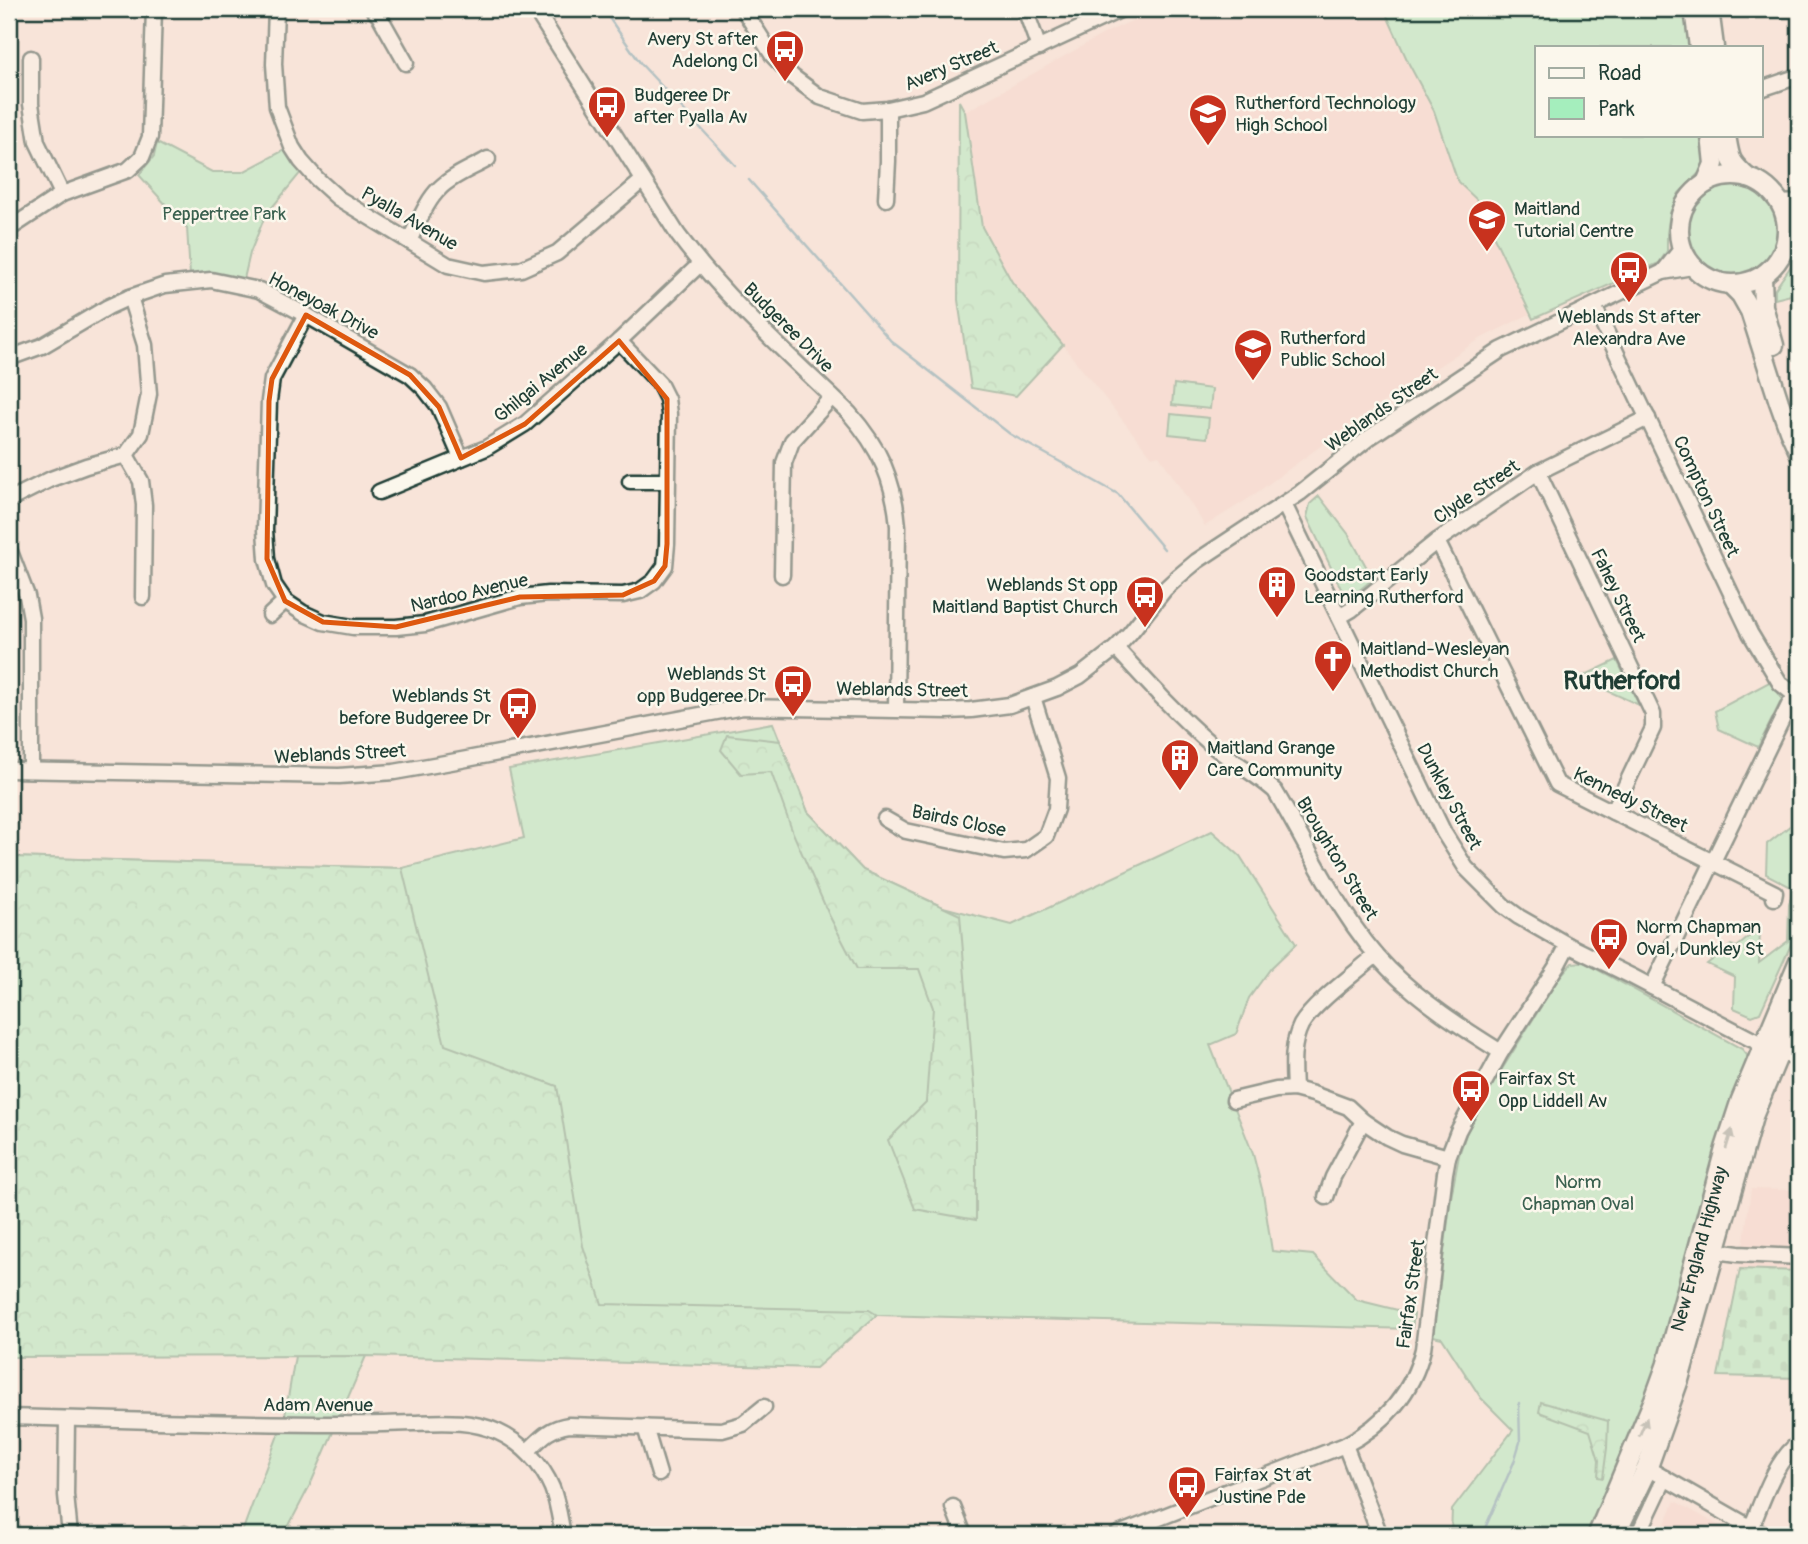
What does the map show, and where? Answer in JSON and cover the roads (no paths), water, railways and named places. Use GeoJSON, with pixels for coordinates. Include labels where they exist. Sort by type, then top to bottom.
{"type":"FeatureCollection","features":[{"type":"Feature","properties":{"kind":"highway","name":"New England Highway"},"geometry":{"type":"LineString","coordinates":[[1605,1531],[1647,1468],[1679,1378],[1772,1047],[1799,962]]}},
{"type":"Feature","properties":{"kind":"highway","name":"New England Highway"},"geometry":{"type":"LineString","coordinates":[[1605,1531],[1667,1366],[1741,1101],[1799,1003]]}},
{"type":"Feature","properties":{"kind":"highway"},"geometry":{"type":"LineString","coordinates":[[1704,1227],[1707,1238],[1716,1251]]}},
{"type":"Feature","properties":{"kind":"main road"},"geometry":{"type":"LineString","coordinates":[[1694,9],[1699,46]]}},
{"type":"Feature","properties":{"kind":"main road"},"geometry":{"type":"LineString","coordinates":[[1709,9],[1714,46]]}},
{"type":"Feature","properties":{"kind":"main road"},"geometry":{"type":"LineString","coordinates":[[1706,183],[1714,164],[1711,136]]}},
{"type":"Feature","properties":{"kind":"main road"},"geometry":{"type":"LineString","coordinates":[[1726,136],[1733,165],[1766,188],[1780,203],[1786,220],[1793,224],[1778,262],[1762,277],[1731,285],[1710,280],[1692,267],[1682,248],[1678,229],[1683,209],[1693,193],[1706,183],[1728,176],[1748,178]]}},
{"type":"Feature","properties":{"kind":"main road"},"geometry":{"type":"LineString","coordinates":[[1762,277],[1763,306],[1793,409],[1799,421]]}},
{"type":"Feature","properties":{"kind":"main road"},"geometry":{"type":"LineString","coordinates":[[1731,285],[1750,310],[1779,402],[1799,452]]}},
{"type":"Feature","properties":{"kind":"street"},"geometry":{"type":"LineString","coordinates":[[9,229],[62,194],[128,170],[142,157],[150,137],[154,9]]}},
{"type":"Feature","properties":{"kind":"street","name":"Pyalla Avenue"},"geometry":{"type":"LineString","coordinates":[[276,9],[274,64],[277,107],[292,147],[301,161],[338,198],[448,265],[484,273],[521,269],[557,253],[643,180]]}},
{"type":"Feature","properties":{"kind":"street"},"geometry":{"type":"LineString","coordinates":[[373,9],[407,63]]}},
{"type":"Feature","properties":{"kind":"street","name":"Budgeree Drive"},"geometry":{"type":"LineString","coordinates":[[536,9],[678,235],[700,264],[863,428],[874,445],[891,481],[896,501],[896,709]]}},
{"type":"Feature","properties":{"kind":"street","name":"Avery Street"},"geometry":{"type":"LineString","coordinates":[[743,9],[774,56],[793,77],[820,97],[862,111],[923,102],[1122,9]]}},
{"type":"Feature","properties":{"kind":"street"},"geometry":{"type":"LineString","coordinates":[[1026,9],[1039,48]]}},
{"type":"Feature","properties":{"kind":"street"},"geometry":{"type":"LineString","coordinates":[[31,58],[31,104],[37,142],[62,194]]}},
{"type":"Feature","properties":{"kind":"street"},"geometry":{"type":"LineString","coordinates":[[1762,89],[1799,76]]}},
{"type":"Feature","properties":{"kind":"street"},"geometry":{"type":"LineString","coordinates":[[886,199],[888,109]]}},
{"type":"Feature","properties":{"kind":"street"},"geometry":{"type":"LineString","coordinates":[[409,241],[439,189],[488,159]]}},
{"type":"Feature","properties":{"kind":"street"},"geometry":{"type":"LineString","coordinates":[[1780,203],[1799,202]]}},
{"type":"Feature","properties":{"kind":"street","name":"Weblands Street"},"geometry":{"type":"LineString","coordinates":[[1663,272],[1682,248]]}},
{"type":"Feature","properties":{"kind":"street","name":"Ghilgai Avenue"},"geometry":{"type":"LineString","coordinates":[[379,492],[486,448],[525,424],[619,341],[700,264]]}},
{"type":"Feature","properties":{"kind":"street","name":"Weblands Street"},"geometry":{"type":"LineString","coordinates":[[9,770],[296,776],[367,774],[451,762],[743,707],[971,710],[1010,705],[1057,688],[1080,676],[1130,634],[1165,589],[1179,576],[1220,545],[1316,481],[1362,442],[1478,365],[1525,338],[1663,272],[1692,267]]}},
{"type":"Feature","properties":{"kind":"street","name":"Honeyoak Drive"},"geometry":{"type":"LineString","coordinates":[[9,359],[42,346],[108,307],[165,285],[212,280],[259,290],[410,375],[439,407],[461,458]]}},
{"type":"Feature","properties":{"kind":"street"},"geometry":{"type":"LineString","coordinates":[[9,500],[51,479],[126,455],[141,434],[149,394],[145,345],[130,297]]}},
{"type":"Feature","properties":{"kind":"street","name":"Compton Street"},"geometry":{"type":"LineString","coordinates":[[1594,306],[1750,633],[1780,682],[1797,694]]}},
{"type":"Feature","properties":{"kind":"street"},"geometry":{"type":"LineString","coordinates":[[270,615],[285,601],[274,585],[267,559],[265,530],[269,401],[272,379],[306,315]]}},
{"type":"Feature","properties":{"kind":"street","name":"Nardoo Avenue"},"geometry":{"type":"LineString","coordinates":[[285,601],[323,622],[353,627],[397,627],[425,624],[520,597],[548,594],[623,595],[640,591],[654,581],[665,566],[669,414],[667,399],[659,383],[619,341]]}},
{"type":"Feature","properties":{"kind":"street"},"geometry":{"type":"LineString","coordinates":[[782,575],[784,463],[792,441],[832,397]]}},
{"type":"Feature","properties":{"kind":"street","name":"Clyde Street"},"geometry":{"type":"LineString","coordinates":[[1339,617],[1437,541],[1538,472],[1648,418]]}},
{"type":"Feature","properties":{"kind":"street"},"geometry":{"type":"LineString","coordinates":[[126,455],[141,481],[144,505],[142,597]]}},
{"type":"Feature","properties":{"kind":"street","name":"Fahey Street"},"geometry":{"type":"LineString","coordinates":[[1538,472],[1653,714],[1653,728],[1613,812]]}},
{"type":"Feature","properties":{"kind":"street"},"geometry":{"type":"LineString","coordinates":[[630,481],[667,481]]}},
{"type":"Feature","properties":{"kind":"street","name":"Dunkley Street"},"geometry":{"type":"LineString","coordinates":[[1284,504],[1444,833],[1466,868],[1504,906],[1519,917],[1749,1038],[1799,1060]]}},
{"type":"Feature","properties":{"kind":"street","name":"Kennedy Street"},"geometry":{"type":"LineString","coordinates":[[1437,541],[1557,784],[1775,892],[1774,898]]}},
{"type":"Feature","properties":{"kind":"street"},"geometry":{"type":"LineString","coordinates":[[9,549],[27,596],[31,618],[31,770]]}},
{"type":"Feature","properties":{"kind":"street","name":"Broughton Street"},"geometry":{"type":"LineString","coordinates":[[1116,648],[1180,717],[1216,748],[1276,791],[1343,910],[1389,969],[1424,1000],[1501,1052]]}},
{"type":"Feature","properties":{"kind":"street"},"geometry":{"type":"LineString","coordinates":[[1652,987],[1797,694]]}},
{"type":"Feature","properties":{"kind":"street","name":"Bairds Close"},"geometry":{"type":"LineString","coordinates":[[885,819],[906,831],[1004,852],[1026,850],[1046,836],[1056,809],[1058,778],[1033,697]]}},
{"type":"Feature","properties":{"kind":"street","name":"Fairfax Street"},"geometry":{"type":"LineString","coordinates":[[1116,1535],[1146,1530],[1345,1445],[1366,1434],[1393,1408],[1411,1384],[1420,1360],[1448,1157],[1458,1131],[1501,1052],[1568,945]]}},
{"type":"Feature","properties":{"kind":"street"},"geometry":{"type":"LineString","coordinates":[[1294,1089],[1295,1042],[1301,1026],[1310,1013],[1377,955]]}},
{"type":"Feature","properties":{"kind":"street"},"geometry":{"type":"LineString","coordinates":[[1234,1100],[1259,1093],[1294,1089],[1348,1107],[1363,1121],[1402,1144],[1448,1157]]}},
{"type":"Feature","properties":{"kind":"street"},"geometry":{"type":"LineString","coordinates":[[1326,1197],[1333,1177],[1363,1121]]}},
{"type":"Feature","properties":{"kind":"street"},"geometry":{"type":"LineString","coordinates":[[1716,1251],[1799,1257]]}},
{"type":"Feature","properties":{"kind":"street"},"geometry":{"type":"LineString","coordinates":[[527,1451],[557,1427],[569,1425],[722,1430],[743,1424],[764,1407]]}},
{"type":"Feature","properties":{"kind":"street","name":"Adam Avenue"},"geometry":{"type":"LineString","coordinates":[[9,1417],[304,1424],[460,1422],[481,1426],[515,1441],[527,1451],[544,1473],[552,1489],[563,1535]]}},
{"type":"Feature","properties":{"kind":"street"},"geometry":{"type":"LineString","coordinates":[[67,1419],[66,1495],[70,1535]]}},
{"type":"Feature","properties":{"kind":"street"},"geometry":{"type":"LineString","coordinates":[[645,1427],[659,1474]]}},
{"type":"Feature","properties":{"kind":"street"},"geometry":{"type":"LineString","coordinates":[[1647,1468],[1757,1531],[1778,1466],[1790,1449],[1799,1443]]}},
{"type":"Feature","properties":{"kind":"street"},"geometry":{"type":"LineString","coordinates":[[1345,1445],[1380,1535]]}},
{"type":"Feature","properties":{"kind":"street"},"geometry":{"type":"LineString","coordinates":[[1638,1535],[1665,1478]]}},
{"type":"Feature","properties":{"kind":"street"},"geometry":{"type":"LineString","coordinates":[[953,1507],[964,1535]]}},
{"type":"Feature","properties":{"kind":"waterway"},"geometry":{"type":"LineString","coordinates":[[603,9],[641,64],[735,165]]}},
{"type":"Feature","properties":{"kind":"waterway"},"geometry":{"type":"LineString","coordinates":[[749,180],[891,341],[1010,434],[1118,494],[1164,549]]}},
{"type":"Feature","properties":{"kind":"waterway"},"geometry":{"type":"LineString","coordinates":[[1482,1535],[1520,1442],[1519,1403]]}},
{"type":"Feature","properties":{"kind":"place","name":"Avery St after Adelong Cl"},"geometry":{"type":"Point","coordinates":[785,83]}},
{"type":"Feature","properties":{"kind":"place","name":"Budgeree Dr after Pyalla Av"},"geometry":{"type":"Point","coordinates":[607,139]}},
{"type":"Feature","properties":{"kind":"place","name":"Rutherford Technology High School"},"geometry":{"type":"Point","coordinates":[1208,147]}},
{"type":"Feature","properties":{"kind":"place","name":"Maitland Tutorial Centre"},"geometry":{"type":"Point","coordinates":[1487,253]}},
{"type":"Feature","properties":{"kind":"place","name":"Weblands St after Alexandra Ave"},"geometry":{"type":"Point","coordinates":[1629,304]}},
{"type":"Feature","properties":{"kind":"place","name":"Rutherford Public School"},"geometry":{"type":"Point","coordinates":[1253,382]}},
{"type":"Feature","properties":{"kind":"place","name":"Goodstart Early Learning Rutherford"},"geometry":{"type":"Point","coordinates":[1277,619]}},
{"type":"Feature","properties":{"kind":"place","name":"Weblands St opp Maitland Baptist Church"},"geometry":{"type":"Point","coordinates":[1145,629]}},
{"type":"Feature","properties":{"kind":"place","name":"Maitland-Wesleyan Methodist Church"},"geometry":{"type":"Point","coordinates":[1333,693]}},
{"type":"Feature","properties":{"kind":"place","name":"Weblands St opp Budgeree Dr"},"geometry":{"type":"Point","coordinates":[793,718]}},
{"type":"Feature","properties":{"kind":"place","name":"Weblands St before Budgeree Dr"},"geometry":{"type":"Point","coordinates":[518,740]}},
{"type":"Feature","properties":{"kind":"place","name":"Maitland Grange Care Community"},"geometry":{"type":"Point","coordinates":[1180,792]}},
{"type":"Feature","properties":{"kind":"place","name":"Norm Chapman Oval, Dunkley St"},"geometry":{"type":"Point","coordinates":[1609,971]}},
{"type":"Feature","properties":{"kind":"place","name":"Fairfax St Opp Liddell Av"},"geometry":{"type":"Point","coordinates":[1471,1123]}},
{"type":"Feature","properties":{"kind":"place","name":"Fairfax St at Justine Pde"},"geometry":{"type":"Point","coordinates":[1187,1519]}},
{"type":"Feature","properties":{"kind":"district","name":"Rutherford"},"geometry":{"type":"Point","coordinates":[1622,680]}},
{"type":"Feature","properties":{"kind":"park label","name":"Peppertree Park"},"geometry":{"type":"Point","coordinates":[224,213]}},
{"type":"Feature","properties":{"kind":"park label","name":"Norm Chapman Oval"},"geometry":{"type":"Point","coordinates":[1578,1192]}}]}
